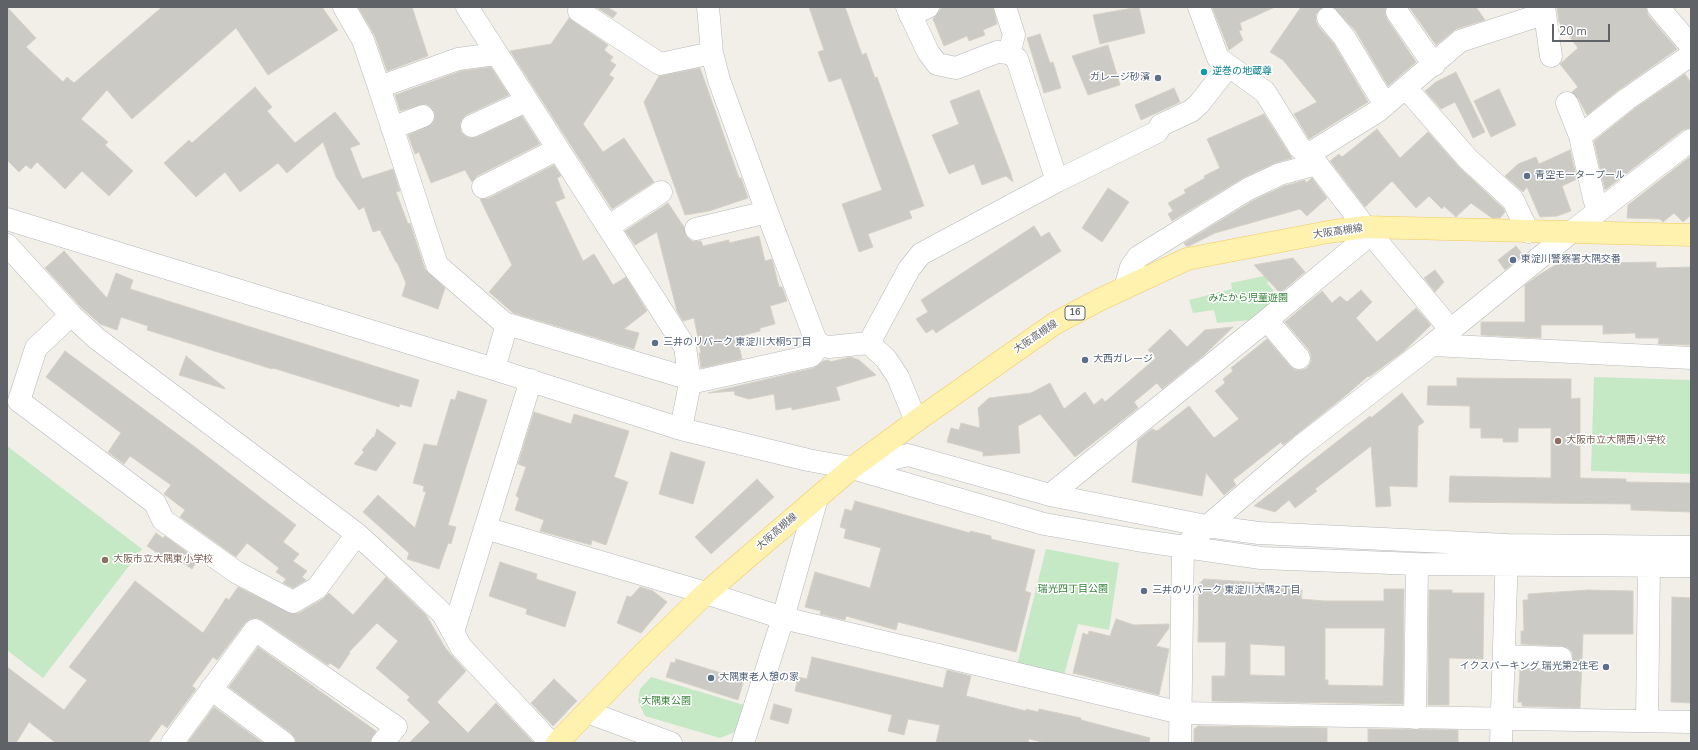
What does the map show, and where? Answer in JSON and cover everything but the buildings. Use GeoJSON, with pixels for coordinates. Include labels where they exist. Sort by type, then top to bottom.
{"type":"FeatureCollection","features":[{"type":"Feature","properties":{"kind":"main road","name":"大阪高槻線"},"geometry":{"type":"LineString","coordinates":[[557,743],[641,656],[706,593],[852,468],[1054,324],[1187,259],[1335,231],[1372,230],[1691,235]]}},
{"type":"Feature","properties":{"kind":"street"},"geometry":{"type":"LineString","coordinates":[[344,7],[363,40],[437,264],[507,324],[690,381],[811,356],[820,345]]}},
{"type":"Feature","properties":{"kind":"street"},"geometry":{"type":"LineString","coordinates":[[467,7],[685,347],[690,381],[681,429]]}},
{"type":"Feature","properties":{"kind":"street"},"geometry":{"type":"LineString","coordinates":[[708,7],[712,53],[719,80],[816,341],[820,345],[828,347],[870,343]]}},
{"type":"Feature","properties":{"kind":"street"},"geometry":{"type":"LineString","coordinates":[[1199,7],[1218,58],[1228,67],[1265,92],[1300,148],[1313,159],[1372,230],[1451,330]]}},
{"type":"Feature","properties":{"kind":"street"},"geometry":{"type":"LineString","coordinates":[[1658,7],[1691,46]]}},
{"type":"Feature","properties":{"kind":"street"},"geometry":{"type":"LineString","coordinates":[[1009,53],[1014,35],[1012,9]]}},
{"type":"Feature","properties":{"kind":"street"},"geometry":{"type":"LineString","coordinates":[[915,10],[928,52],[937,64],[956,68],[997,52],[1009,53],[1017,59],[1057,181]]}},
{"type":"Feature","properties":{"kind":"street"},"geometry":{"type":"LineString","coordinates":[[578,11],[660,64],[712,53]]}},
{"type":"Feature","properties":{"kind":"street"},"geometry":{"type":"LineString","coordinates":[[1125,288],[1131,267],[1138,257],[1248,189],[1313,159],[1406,88],[1460,41],[1543,11],[1551,56]]}},
{"type":"Feature","properties":{"kind":"street"},"geometry":{"type":"LineString","coordinates":[[1397,12],[1434,65]]}},
{"type":"Feature","properties":{"kind":"street"},"geometry":{"type":"LineString","coordinates":[[1328,18],[1344,37],[1384,105]]}},
{"type":"Feature","properties":{"kind":"street"},"geometry":{"type":"LineString","coordinates":[[379,87],[458,59],[496,54]]}},
{"type":"Feature","properties":{"kind":"street"},"geometry":{"type":"LineString","coordinates":[[1580,136],[1627,99],[1691,55]]}},
{"type":"Feature","properties":{"kind":"street"},"geometry":{"type":"LineString","coordinates":[[870,343],[909,269],[921,254],[1057,181],[1157,132],[1161,125],[1191,111],[1206,96],[1228,67]]}},
{"type":"Feature","properties":{"kind":"street"},"geometry":{"type":"LineString","coordinates":[[1406,88],[1468,159],[1513,200],[1528,232]]}},
{"type":"Feature","properties":{"kind":"street"},"geometry":{"type":"LineString","coordinates":[[472,126],[526,101]]}},
{"type":"Feature","properties":{"kind":"street"},"geometry":{"type":"LineString","coordinates":[[1567,103],[1580,136],[1598,211]]}},
{"type":"Feature","properties":{"kind":"street"},"geometry":{"type":"LineString","coordinates":[[392,128],[423,116]]}},
{"type":"Feature","properties":{"kind":"street"},"geometry":{"type":"LineString","coordinates":[[1180,743],[1183,547],[1301,446],[1451,330],[1598,211],[1691,140]]}},
{"type":"Feature","properties":{"kind":"street"},"geometry":{"type":"LineString","coordinates":[[483,186],[558,150]]}},
{"type":"Feature","properties":{"kind":"street"},"geometry":{"type":"LineString","coordinates":[[608,227],[661,192]]}},
{"type":"Feature","properties":{"kind":"street"},"geometry":{"type":"LineString","coordinates":[[696,229],[767,212]]}},
{"type":"Feature","properties":{"kind":"street"},"geometry":{"type":"LineString","coordinates":[[7,219],[531,380],[681,429],[808,460],[852,468],[1044,524],[1183,547],[1261,558],[1417,564],[1506,554],[1691,547]]}},
{"type":"Feature","properties":{"kind":"street"},"geometry":{"type":"LineString","coordinates":[[1050,495],[1267,320],[1372,230]]}},
{"type":"Feature","properties":{"kind":"street"},"geometry":{"type":"LineString","coordinates":[[7,245],[71,316],[96,338],[357,534],[442,614],[461,647],[552,743]]}},
{"type":"Feature","properties":{"kind":"street"},"geometry":{"type":"LineString","coordinates":[[71,316],[36,348],[19,401],[155,503],[163,520],[236,572],[293,602],[317,588],[357,534]]}},
{"type":"Feature","properties":{"kind":"street"},"geometry":{"type":"LineString","coordinates":[[1267,320],[1299,358]]}},
{"type":"Feature","properties":{"kind":"street"},"geometry":{"type":"LineString","coordinates":[[494,369],[507,324]]}},
{"type":"Feature","properties":{"kind":"street"},"geometry":{"type":"LineString","coordinates":[[870,343],[886,359],[898,377],[916,421]]}},
{"type":"Feature","properties":{"kind":"street"},"geometry":{"type":"LineString","coordinates":[[1432,345],[1691,358]]}},
{"type":"Feature","properties":{"kind":"street"},"geometry":{"type":"LineString","coordinates":[[453,632],[531,380]]}},
{"type":"Feature","properties":{"kind":"street"},"geometry":{"type":"LineString","coordinates":[[852,468],[908,455],[1050,495],[1206,526],[1259,533],[1506,554],[1649,565],[1691,566]]}},
{"type":"Feature","properties":{"kind":"street"},"geometry":{"type":"LineString","coordinates":[[743,743],[784,618],[817,498]]}},
{"type":"Feature","properties":{"kind":"street"},"geometry":{"type":"LineString","coordinates":[[485,528],[706,593],[784,618],[1181,713],[1502,720],[1647,720],[1691,722]]}},
{"type":"Feature","properties":{"kind":"street"},"geometry":{"type":"LineString","coordinates":[[1501,743],[1506,554]]}},
{"type":"Feature","properties":{"kind":"street"},"geometry":{"type":"LineString","coordinates":[[1415,718],[1417,564]]}},
{"type":"Feature","properties":{"kind":"street"},"geometry":{"type":"LineString","coordinates":[[1647,720],[1649,565]]}},
{"type":"Feature","properties":{"kind":"street"},"geometry":{"type":"LineString","coordinates":[[172,743],[255,630],[396,728],[382,743]]}},
{"type":"Feature","properties":{"kind":"street"},"geometry":{"type":"LineString","coordinates":[[1504,656],[1561,658]]}},
{"type":"Feature","properties":{"kind":"street"},"geometry":{"type":"LineString","coordinates":[[211,689],[284,743]]}},
{"type":"Feature","properties":{"kind":"street"},"geometry":{"type":"LineString","coordinates":[[587,712],[672,743]]}},
{"type":"Feature","properties":{"kind":"green space","name":"みたから児童遊園"},"geometry":{"type":"Polygon","coordinates":[[[1278,273],[1267,283],[1280,298],[1251,320],[1217,323],[1214,310],[1193,313],[1189,300],[1232,289],[1231,283],[1278,273]]]}},
{"type":"Feature","properties":{"kind":"green space"},"geometry":{"type":"Polygon","coordinates":[[[1594,377],[1691,380],[1691,474],[1591,471],[1594,377]]]}},
{"type":"Feature","properties":{"kind":"green space"},"geometry":{"type":"Polygon","coordinates":[[[7,446],[142,549],[43,678],[7,650],[7,446]]]}},
{"type":"Feature","properties":{"kind":"green space","name":"瑞光四丁目公園"},"geometry":{"type":"Polygon","coordinates":[[[1046,549],[1119,563],[1109,630],[1078,624],[1064,675],[1017,665],[1046,549]]]}},
{"type":"Feature","properties":{"kind":"green space","name":"大隅東公園"},"geometry":{"type":"Polygon","coordinates":[[[651,677],[744,705],[735,732],[720,738],[645,716],[638,701],[640,689],[651,677]]]}},
{"type":"Feature","properties":{"kind":"place","name":"逆巻の地蔵尊"},"geometry":{"type":"Point","coordinates":[1204,72]}},
{"type":"Feature","properties":{"kind":"place","name":"ガレージ砂濱"},"geometry":{"type":"Point","coordinates":[1158,78]}},
{"type":"Feature","properties":{"kind":"place","name":"青空モータープール"},"geometry":{"type":"Point","coordinates":[1527,176]}},
{"type":"Feature","properties":{"kind":"place","name":"東淀川警察署大隅交番"},"geometry":{"type":"Point","coordinates":[1513,260]}},
{"type":"Feature","properties":{"kind":"place","name":"三井のリパーク 東淀川大桐5丁目"},"geometry":{"type":"Point","coordinates":[655,343]}},
{"type":"Feature","properties":{"kind":"place","name":"大西ガレージ"},"geometry":{"type":"Point","coordinates":[1085,360]}},
{"type":"Feature","properties":{"kind":"place","name":"大阪市立大隅西小学校"},"geometry":{"type":"Point","coordinates":[1558,441]}},
{"type":"Feature","properties":{"kind":"place","name":"大阪市立大隅東小学校"},"geometry":{"type":"Point","coordinates":[105,560]}},
{"type":"Feature","properties":{"kind":"place","name":"三井のリパーク 東淀川大隅2丁目"},"geometry":{"type":"Point","coordinates":[1144,591]}},
{"type":"Feature","properties":{"kind":"place","name":"イクスパーキング 瑞光第2住宅"},"geometry":{"type":"Point","coordinates":[1606,667]}},
{"type":"Feature","properties":{"kind":"place","name":"大隅東老人憩の家"},"geometry":{"type":"Point","coordinates":[711,678]}}]}
